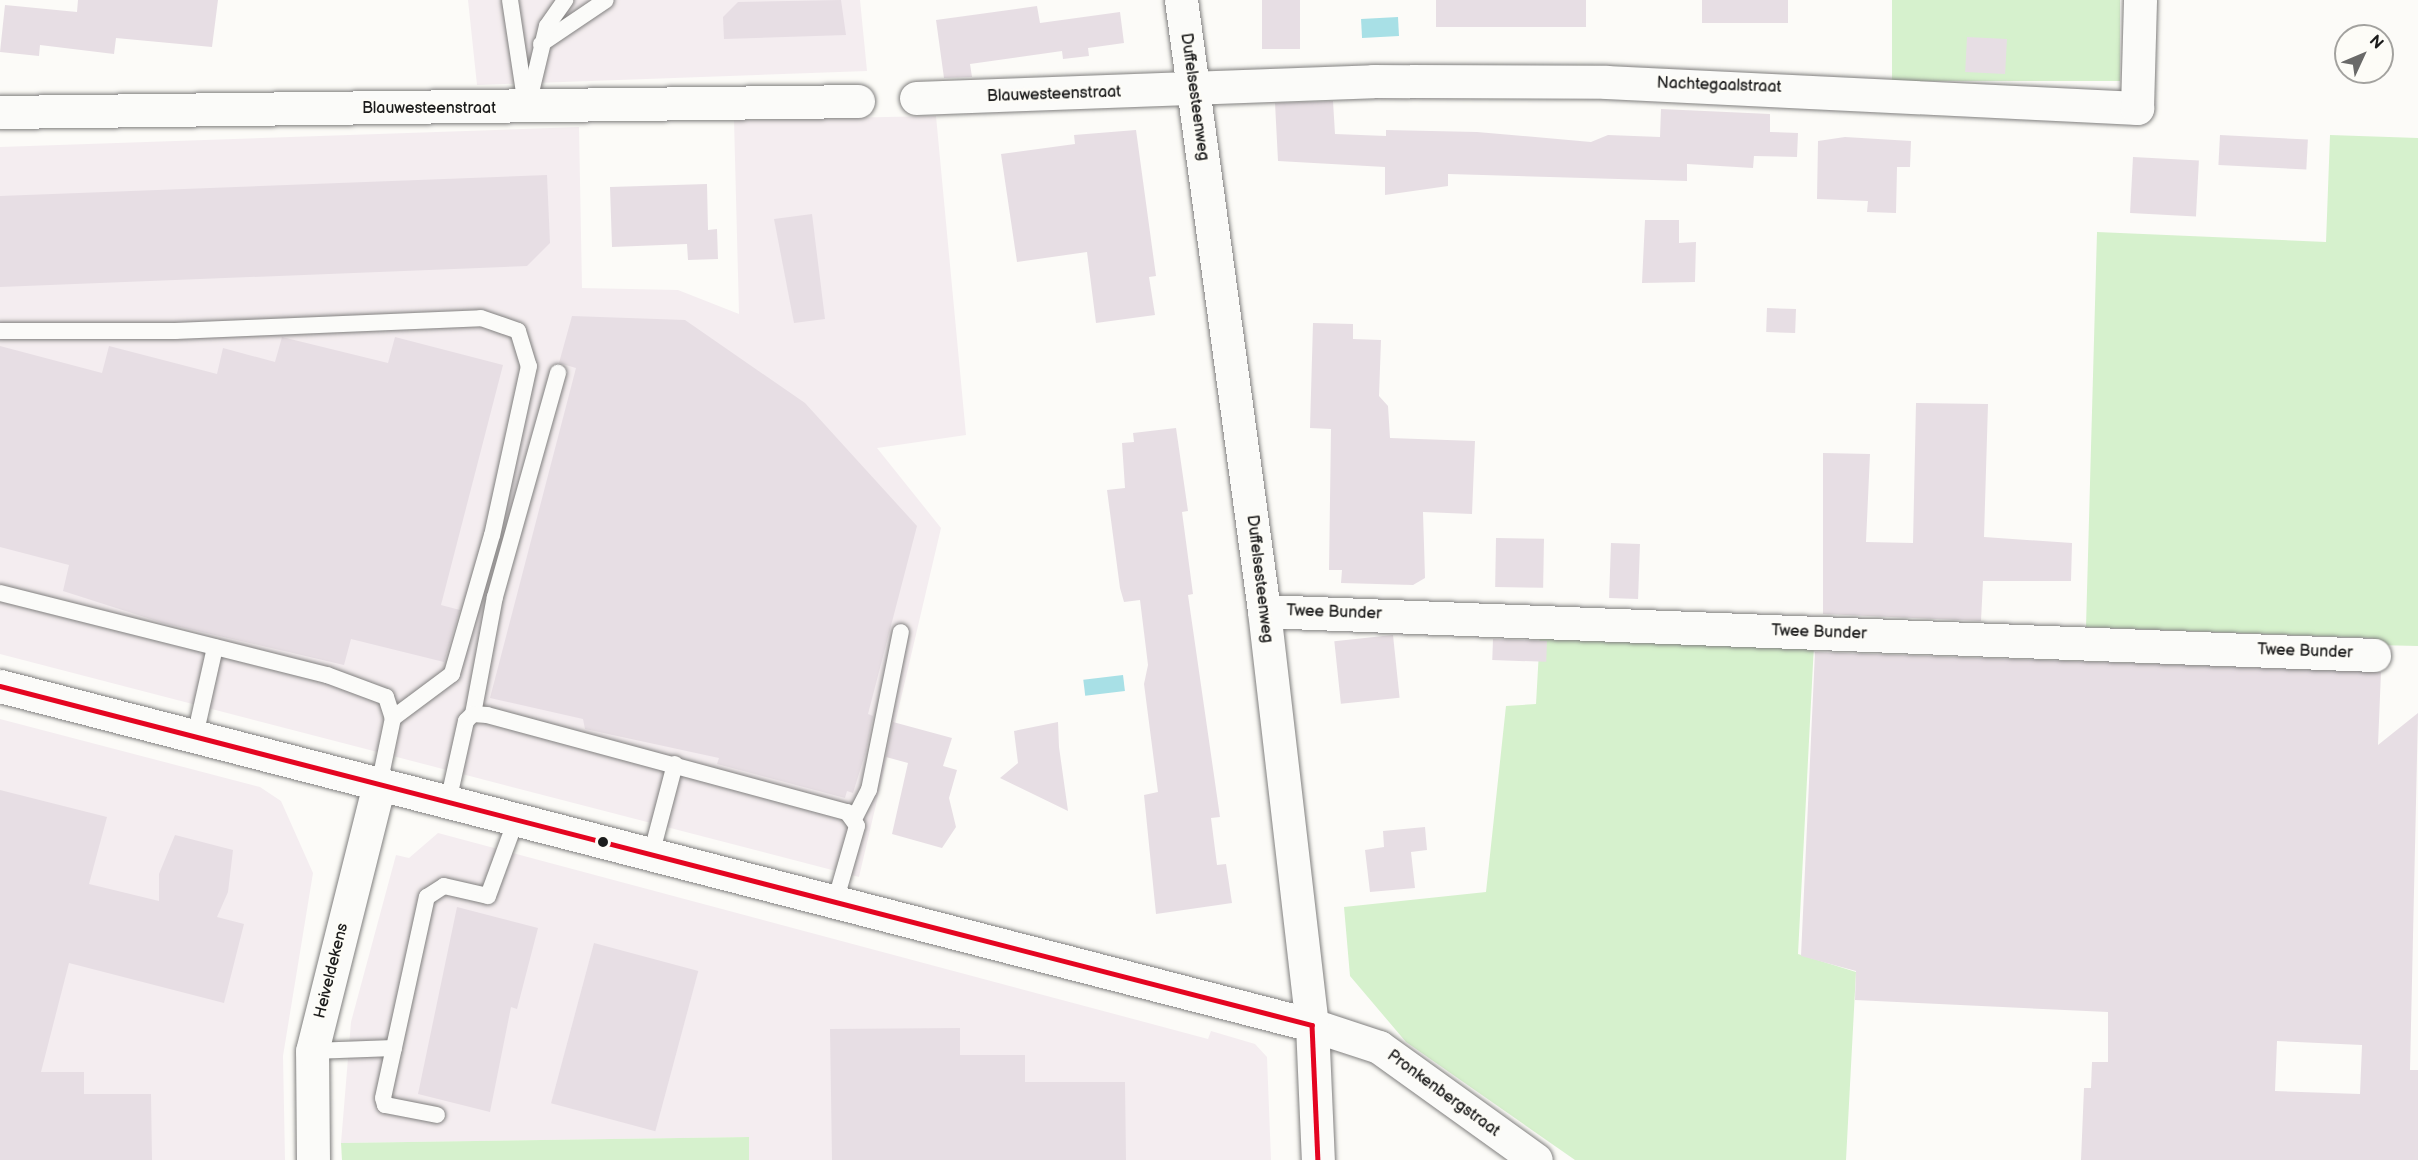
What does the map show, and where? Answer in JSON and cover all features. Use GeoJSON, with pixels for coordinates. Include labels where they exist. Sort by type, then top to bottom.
{"type":"FeatureCollection","features":[{"type":"Feature","properties":{"kind":"street","name":"Duffelsesteenweg"},"geometry":{"type":"LineString","coordinates":[[1181,0],[1264,611],[1312,1025],[1318,1160]]}},
{"type":"Feature","properties":{"kind":"street","name":"Nachtegaalstraat"},"geometry":{"type":"LineString","coordinates":[[1193,90],[1373,81],[1606,82],[2137,108],[2140,0]]}},
{"type":"Feature","properties":{"kind":"street","name":"Blauwesteenstraat"},"geometry":{"type":"LineString","coordinates":[[916,98],[1193,90]]}},
{"type":"Feature","properties":{"kind":"street","name":"Blauwesteenstraat"},"geometry":{"type":"LineString","coordinates":[[0,112],[527,109],[858,101]]}},
{"type":"Feature","properties":{"kind":"street","name":"Twee Bunder"},"geometry":{"type":"LineString","coordinates":[[1264,611],[2374,655]]}},
{"type":"Feature","properties":{"kind":"street","name":"Pronkenbergstraat"},"geometry":{"type":"LineString","coordinates":[[0,686],[1312,1025],[1379,1047],[1536,1160]]}},
{"type":"Feature","properties":{"kind":"street","name":"Heiveldekens"},"geometry":{"type":"LineString","coordinates":[[313,1160],[312,1051],[379,784]]}},
{"type":"Feature","properties":{"kind":"lane"},"geometry":{"type":"LineString","coordinates":[[510,0],[527,109]]}},
{"type":"Feature","properties":{"kind":"lane"},"geometry":{"type":"LineString","coordinates":[[527,109],[541,44],[565,0]]}},
{"type":"Feature","properties":{"kind":"lane"},"geometry":{"type":"LineString","coordinates":[[541,44],[601,1]]}},
{"type":"Feature","properties":{"kind":"lane"},"geometry":{"type":"LineString","coordinates":[[0,331],[175,331],[481,318],[518,331],[529,366],[492,535],[452,674],[393,718]]}},
{"type":"Feature","properties":{"kind":"lane"},"geometry":{"type":"LineString","coordinates":[[448,802],[466,721],[472,714],[495,597],[558,373]]}},
{"type":"Feature","properties":{"kind":"lane"},"geometry":{"type":"LineString","coordinates":[[0,593],[327,675],[386,697],[393,718],[379,784]]}},
{"type":"Feature","properties":{"kind":"lane"},"geometry":{"type":"LineString","coordinates":[[854,819],[869,790],[901,632]]}},
{"type":"Feature","properties":{"kind":"lane"},"geometry":{"type":"LineString","coordinates":[[195,736],[215,647]]}},
{"type":"Feature","properties":{"kind":"lane"},"geometry":{"type":"LineString","coordinates":[[472,714],[675,764],[854,819],[857,826],[835,902]]}},
{"type":"Feature","properties":{"kind":"lane"},"geometry":{"type":"LineString","coordinates":[[651,855],[675,764]]}},
{"type":"Feature","properties":{"kind":"lane"},"geometry":{"type":"LineString","coordinates":[[437,1115],[386,1105],[394,1048],[427,897],[444,886],[488,896],[516,820]]}},
{"type":"Feature","properties":{"kind":"lane"},"geometry":{"type":"LineString","coordinates":[[312,1051],[394,1048]]}},
{"type":"Feature","properties":{"kind":"shaded area"},"geometry":{"type":"Polygon","coordinates":[[[468,0],[860,0],[867,71],[477,85],[468,0]]]}},
{"type":"Feature","properties":{"kind":"shaded area"},"geometry":{"type":"Polygon","coordinates":[[[936,116],[966,435],[877,448],[941,528],[859,877],[0,654],[0,147],[579,127],[582,288],[678,290],[739,314],[734,120],[936,116]]]}},
{"type":"Feature","properties":{"kind":"shaded area"},"geometry":{"type":"Polygon","coordinates":[[[0,719],[260,787],[281,801],[313,873],[283,1056],[285,1160],[0,1160],[0,719]]]}},
{"type":"Feature","properties":{"kind":"shaded area"},"geometry":{"type":"Polygon","coordinates":[[[438,833],[1208,1039],[1211,1031],[1255,1044],[1267,1057],[1271,1160],[749,1160],[749,1137],[341,1143],[351,1022],[396,855],[409,858],[438,833]]]}},
{"type":"Feature","properties":{"kind":"green space"},"geometry":{"type":"Polygon","coordinates":[[[1892,0],[2120,0],[2120,81],[1892,81],[1892,0]]]}},
{"type":"Feature","properties":{"kind":"green space"},"geometry":{"type":"Polygon","coordinates":[[[2330,135],[2418,138],[2418,646],[2375,645],[2373,638],[2086,627],[2097,232],[2326,242],[2330,135]]]}},
{"type":"Feature","properties":{"kind":"green space"},"geometry":{"type":"Polygon","coordinates":[[[1540,633],[1814,644],[1798,954],[1856,972],[1846,1160],[1575,1160],[1406,1042],[1350,976],[1344,907],[1486,892],[1506,706],[1536,704],[1540,633]]]}},
{"type":"Feature","properties":{"kind":"green space"},"geometry":{"type":"Polygon","coordinates":[[[749,1137],[749,1160],[342,1160],[341,1143],[749,1137]]]}},
{"type":"Feature","properties":{"kind":"water"},"geometry":{"type":"Polygon","coordinates":[[[1398,17],[1399,36],[1362,38],[1361,19],[1398,17]]]}},
{"type":"Feature","properties":{"kind":"water"},"geometry":{"type":"Polygon","coordinates":[[[1123,675],[1125,691],[1085,696],[1083,680],[1123,675]]]}},
{"type":"Feature","properties":{"kind":"building"},"geometry":{"type":"Polygon","coordinates":[[[78,0],[218,0],[212,47],[116,38],[114,54],[40,45],[39,56],[0,52],[5,5],[77,12],[78,0]]]}},
{"type":"Feature","properties":{"kind":"building"},"geometry":{"type":"Polygon","coordinates":[[[841,0],[846,35],[724,39],[723,17],[738,2],[841,0]]]}},
{"type":"Feature","properties":{"kind":"building"},"geometry":{"type":"Polygon","coordinates":[[[1262,0],[1300,0],[1300,49],[1262,49],[1262,0]]]}},
{"type":"Feature","properties":{"kind":"building"},"geometry":{"type":"Polygon","coordinates":[[[1436,0],[1586,0],[1586,27],[1436,27],[1436,0]]]}},
{"type":"Feature","properties":{"kind":"building"},"geometry":{"type":"Polygon","coordinates":[[[1702,0],[1788,0],[1788,23],[1702,23],[1702,0]]]}},
{"type":"Feature","properties":{"kind":"building"},"geometry":{"type":"Polygon","coordinates":[[[1037,6],[1040,23],[1120,12],[1124,43],[1088,48],[1089,56],[1063,59],[1062,51],[970,64],[972,77],[944,78],[936,20],[1037,6]]]}},
{"type":"Feature","properties":{"kind":"building"},"geometry":{"type":"Polygon","coordinates":[[[1967,37],[2007,39],[2005,74],[1965,72],[1967,37]]]}},
{"type":"Feature","properties":{"kind":"building"},"geometry":{"type":"Polygon","coordinates":[[[1333,101],[1335,134],[1386,136],[1386,130],[1477,132],[1591,142],[1608,135],[1660,137],[1661,109],[1770,114],[1770,132],[1798,133],[1797,157],[1754,156],[1753,168],[1687,164],[1687,181],[1448,174],[1448,186],[1385,195],[1385,167],[1278,161],[1275,103],[1333,101]]]}},
{"type":"Feature","properties":{"kind":"building"},"geometry":{"type":"Polygon","coordinates":[[[1136,130],[1156,276],[1149,277],[1155,315],[1096,323],[1087,252],[1017,262],[1001,154],[1075,144],[1074,135],[1136,130]]]}},
{"type":"Feature","properties":{"kind":"building"},"geometry":{"type":"Polygon","coordinates":[[[2220,135],[2308,140],[2306,170],[2218,165],[2220,135]]]}},
{"type":"Feature","properties":{"kind":"building"},"geometry":{"type":"Polygon","coordinates":[[[1845,137],[1911,141],[1910,167],[1897,167],[1896,213],[1867,212],[1868,201],[1817,199],[1818,141],[1845,137]]]}},
{"type":"Feature","properties":{"kind":"building"},"geometry":{"type":"Polygon","coordinates":[[[2133,157],[2199,160],[2196,216],[2130,213],[2133,157]]]}},
{"type":"Feature","properties":{"kind":"building"},"geometry":{"type":"Polygon","coordinates":[[[547,175],[550,243],[527,266],[0,287],[0,196],[547,175]]]}},
{"type":"Feature","properties":{"kind":"building"},"geometry":{"type":"Polygon","coordinates":[[[707,184],[708,230],[717,229],[718,259],[688,260],[687,244],[612,247],[610,187],[707,184]]]}},
{"type":"Feature","properties":{"kind":"building"},"geometry":{"type":"Polygon","coordinates":[[[812,214],[825,319],[794,323],[774,219],[812,214]]]}},
{"type":"Feature","properties":{"kind":"building"},"geometry":{"type":"Polygon","coordinates":[[[1645,220],[1679,220],[1679,243],[1696,242],[1695,282],[1642,283],[1645,220]]]}},
{"type":"Feature","properties":{"kind":"building"},"geometry":{"type":"Polygon","coordinates":[[[1767,308],[1796,309],[1795,333],[1766,332],[1767,308]]]}},
{"type":"Feature","properties":{"kind":"building"},"geometry":{"type":"Polygon","coordinates":[[[572,316],[685,320],[805,403],[917,526],[868,714],[873,716],[866,751],[853,793],[847,791],[845,798],[717,764],[719,758],[585,729],[583,719],[490,698],[576,368],[559,363],[572,316]]]}},
{"type":"Feature","properties":{"kind":"building"},"geometry":{"type":"Polygon","coordinates":[[[1313,323],[1353,324],[1353,339],[1381,340],[1379,396],[1388,406],[1390,438],[1475,441],[1472,514],[1423,512],[1425,578],[1413,585],[1341,583],[1342,570],[1329,570],[1331,429],[1310,428],[1313,323]]]}},
{"type":"Feature","properties":{"kind":"building"},"geometry":{"type":"Polygon","coordinates":[[[282,337],[388,363],[395,337],[503,365],[441,605],[460,610],[444,662],[351,639],[344,665],[163,623],[63,591],[69,565],[0,547],[0,346],[102,373],[109,346],[217,374],[223,348],[275,362],[282,337]]]}},
{"type":"Feature","properties":{"kind":"building"},"geometry":{"type":"Polygon","coordinates":[[[1916,403],[1988,404],[1984,537],[2072,543],[2071,581],[1983,581],[1981,621],[1823,614],[1823,453],[1870,454],[1866,542],[1913,543],[1916,403]]]}},
{"type":"Feature","properties":{"kind":"building"},"geometry":{"type":"Polygon","coordinates":[[[1176,428],[1188,511],[1182,512],[1193,594],[1188,595],[1220,817],[1211,818],[1217,865],[1226,864],[1232,903],[1156,914],[1144,795],[1158,792],[1144,684],[1148,665],[1140,600],[1124,602],[1120,588],[1107,490],[1125,488],[1122,443],[1134,442],[1133,433],[1176,428]]]}},
{"type":"Feature","properties":{"kind":"building"},"geometry":{"type":"Polygon","coordinates":[[[1496,538],[1544,539],[1543,588],[1495,587],[1496,538]]]}},
{"type":"Feature","properties":{"kind":"building"},"geometry":{"type":"Polygon","coordinates":[[[1611,543],[1640,544],[1638,599],[1609,598],[1611,543]]]}},
{"type":"Feature","properties":{"kind":"building"},"geometry":{"type":"Polygon","coordinates":[[[1393,635],[1400,698],[1341,704],[1334,641],[1393,635]]]}},
{"type":"Feature","properties":{"kind":"building"},"geometry":{"type":"Polygon","coordinates":[[[1493,639],[1547,641],[1546,662],[1492,660],[1493,639]]]}},
{"type":"Feature","properties":{"kind":"building"},"geometry":{"type":"Polygon","coordinates":[[[1815,652],[2381,672],[2378,745],[2418,713],[2410,1070],[2418,1070],[2418,1160],[2081,1160],[2084,1088],[2091,1088],[2092,1062],[2108,1062],[2108,1012],[1855,1000],[1856,971],[1801,956],[1815,652]],[[2277,1041],[2275,1091],[2360,1094],[2362,1045],[2277,1041]]]}},
{"type":"Feature","properties":{"kind":"building"},"geometry":{"type":"Polygon","coordinates":[[[893,722],[952,738],[943,766],[957,770],[949,798],[956,827],[942,848],[892,834],[908,763],[886,757],[893,722]]]}},
{"type":"Feature","properties":{"kind":"building"},"geometry":{"type":"Polygon","coordinates":[[[1058,722],[1068,811],[1000,778],[1018,763],[1014,731],[1058,722]]]}},
{"type":"Feature","properties":{"kind":"building"},"geometry":{"type":"Polygon","coordinates":[[[0,790],[107,817],[89,884],[159,901],[159,874],[175,835],[233,850],[228,892],[217,917],[244,924],[224,1003],[69,963],[41,1072],[84,1072],[84,1094],[151,1094],[152,1160],[0,1160],[0,790]]]}},
{"type":"Feature","properties":{"kind":"building"},"geometry":{"type":"Polygon","coordinates":[[[1425,827],[1427,850],[1411,852],[1415,888],[1370,892],[1365,850],[1384,847],[1383,831],[1425,827]]]}},
{"type":"Feature","properties":{"kind":"building"},"geometry":{"type":"Polygon","coordinates":[[[457,907],[538,928],[517,1009],[511,1007],[490,1112],[418,1094],[457,907]]]}},
{"type":"Feature","properties":{"kind":"building"},"geometry":{"type":"Polygon","coordinates":[[[594,943],[698,971],[655,1131],[551,1103],[594,943]]]}},
{"type":"Feature","properties":{"kind":"building"},"geometry":{"type":"Polygon","coordinates":[[[960,1028],[960,1055],[1025,1055],[1025,1082],[1125,1082],[1126,1160],[832,1160],[830,1029],[960,1028]]]}},
{"type":"Feature","properties":{"kind":"transit line"},"geometry":{"type":"LineString","coordinates":[[0,686],[1312,1025]]}},
{"type":"Feature","properties":{"kind":"transit line"},"geometry":{"type":"LineString","coordinates":[[1312,1025],[1318,1160]]}}]}
